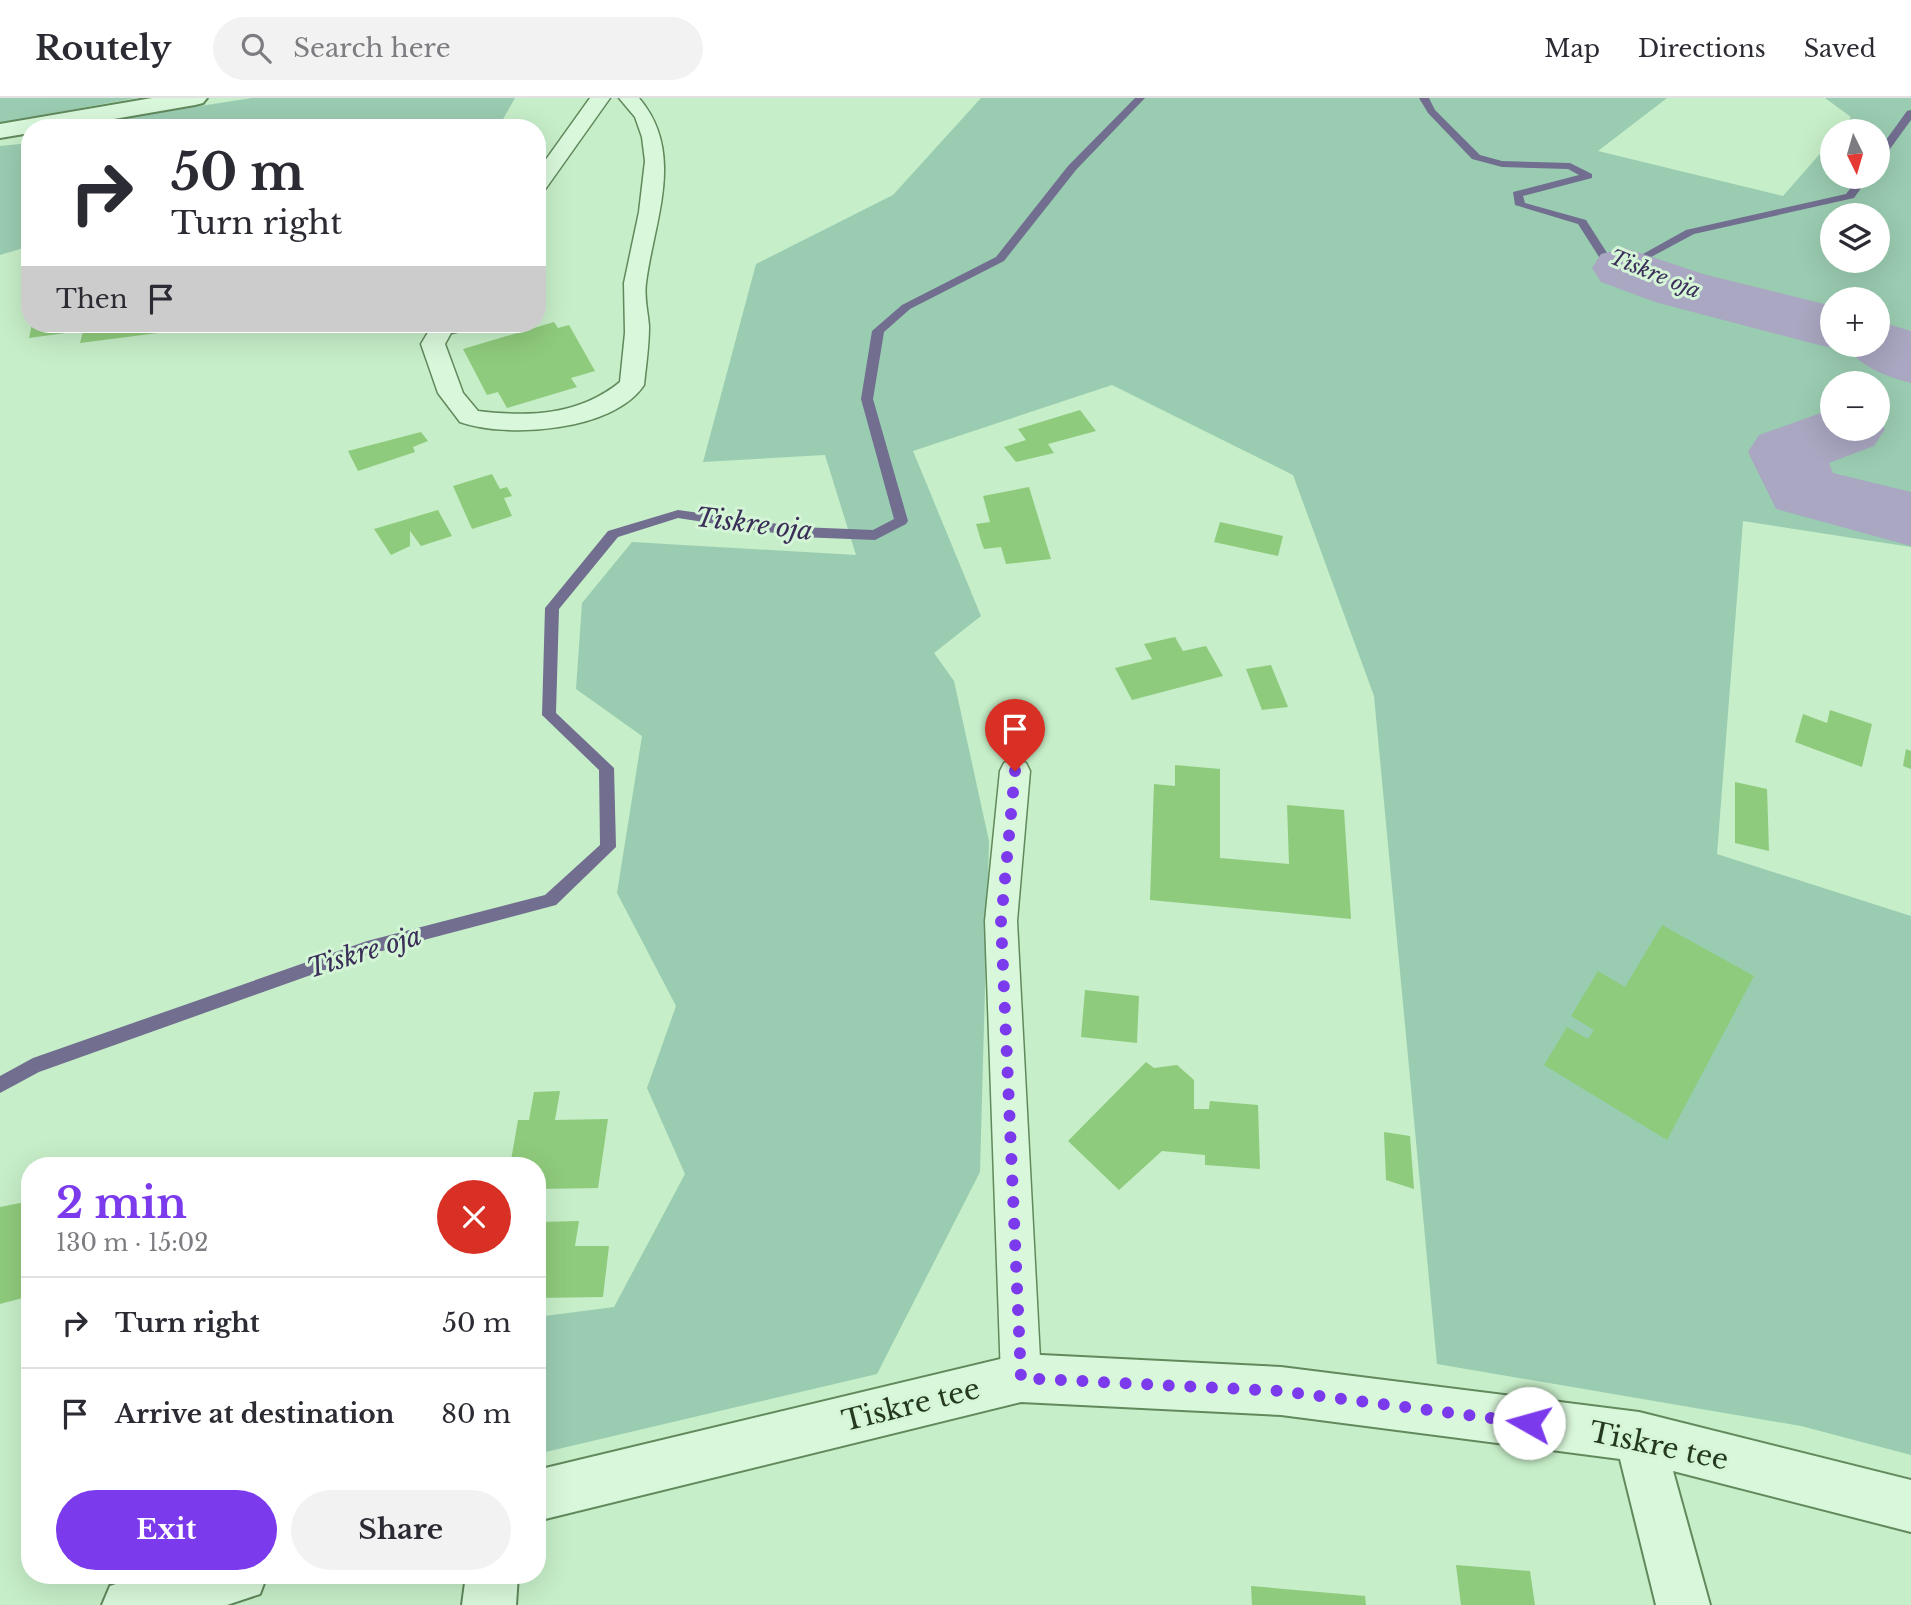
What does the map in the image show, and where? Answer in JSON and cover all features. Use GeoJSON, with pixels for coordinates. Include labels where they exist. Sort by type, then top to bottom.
{"type":"FeatureCollection","features":[{"type":"Feature","properties":{"kind":"street"},"geometry":{"type":"LineString","coordinates":[[71,119],[195,98]]}},
{"type":"Feature","properties":{"kind":"street"},"geometry":{"type":"LineString","coordinates":[[0,131],[21,127]]}},
{"type":"Feature","properties":{"kind":"street","name":"Tiskre tee"},"geometry":{"type":"LineString","coordinates":[[546,1494],[1021,1378],[1281,1391],[1639,1437],[1911,1506]]}},
{"type":"Feature","properties":{"kind":"street"},"geometry":{"type":"LineString","coordinates":[[1639,1437],[1683,1605]]}},
{"type":"Feature","properties":{"kind":"street"},"geometry":{"type":"LineString","coordinates":[[129,1605],[207,1584]]}},
{"type":"Feature","properties":{"kind":"street"},"geometry":{"type":"LineString","coordinates":[[489,1605],[491,1584]]}},
{"type":"Feature","properties":{"kind":"lane"},"geometry":{"type":"LineString","coordinates":[[546,174],[600,98]]}},
{"type":"Feature","properties":{"kind":"lane"},"geometry":{"type":"LineString","coordinates":[[439,333],[433,344],[454,400],[469,416],[504,422],[539,422],[592,410],[620,397],[632,386],[637,329],[634,286],[653,195],[654,152],[640,109],[629,98]]}},
{"type":"Feature","properties":{"kind":"lane"},"geometry":{"type":"LineString","coordinates":[[1015,771],[1001,922],[1021,1378]]}},
{"type":"Feature","properties":{"kind":"green space"},"geometry":{"type":"Polygon","coordinates":[[[0,98],[136,98],[21,119],[0,123],[0,98]]]}},
{"type":"Feature","properties":{"kind":"green space"},"geometry":{"type":"Polygon","coordinates":[[[252,98],[515,98],[503,119],[116,119],[252,98]]]}},
{"type":"Feature","properties":{"kind":"green space"},"geometry":{"type":"Polygon","coordinates":[[[981,98],[1667,98],[1598,151],[1783,196],[1820,154],[1820,189],[1890,189],[1890,119],[1849,119],[1851,117],[1825,98],[1911,98],[1911,547],[1743,521],[1717,854],[1911,916],[1911,1455],[1801,1426],[1437,1364],[1374,696],[1293,475],[1112,385],[913,451],[981,616],[934,653],[954,681],[989,841],[980,1172],[877,1374],[546,1452],[546,1316],[614,1307],[685,1174],[647,1088],[676,1006],[617,893],[642,736],[576,689],[582,603],[632,542],[856,555],[825,455],[703,462],[756,264],[893,195],[981,98]]]}},
{"type":"Feature","properties":{"kind":"green space"},"geometry":{"type":"Polygon","coordinates":[[[21,144],[21,249],[0,255],[0,146],[21,144]]]}},
{"type":"Feature","properties":{"kind":"building"},"geometry":{"type":"Polygon","coordinates":[[[554,322],[558,328],[569,325],[595,371],[571,378],[577,387],[507,408],[498,392],[487,395],[463,349],[517,333],[546,333],[546,324],[554,322]]]}},
{"type":"Feature","properties":{"kind":"building"},"geometry":{"type":"Polygon","coordinates":[[[30,333],[66,333],[29,338],[30,333]]]}},
{"type":"Feature","properties":{"kind":"building"},"geometry":{"type":"Polygon","coordinates":[[[83,333],[158,333],[80,343],[83,333]]]}},
{"type":"Feature","properties":{"kind":"building"},"geometry":{"type":"Polygon","coordinates":[[[1080,410],[1096,431],[1048,444],[1054,453],[1016,462],[1004,447],[1026,440],[1018,429],[1080,410]]]}},
{"type":"Feature","properties":{"kind":"building"},"geometry":{"type":"Polygon","coordinates":[[[421,432],[428,441],[413,447],[415,452],[358,471],[348,451],[421,432]]]}},
{"type":"Feature","properties":{"kind":"building"},"geometry":{"type":"Polygon","coordinates":[[[492,474],[500,489],[507,487],[512,496],[504,498],[512,516],[472,529],[453,486],[492,474]]]}},
{"type":"Feature","properties":{"kind":"building"},"geometry":{"type":"Polygon","coordinates":[[[1029,487],[1051,559],[1006,564],[1001,547],[984,549],[982,544],[976,524],[990,522],[983,496],[1029,487]]]}},
{"type":"Feature","properties":{"kind":"building"},"geometry":{"type":"Polygon","coordinates":[[[438,510],[452,536],[421,546],[410,531],[410,546],[391,555],[374,529],[438,510]]]}},
{"type":"Feature","properties":{"kind":"building"},"geometry":{"type":"Polygon","coordinates":[[[1220,522],[1283,536],[1278,556],[1214,542],[1220,522]]]}},
{"type":"Feature","properties":{"kind":"building"},"geometry":{"type":"Polygon","coordinates":[[[1175,637],[1183,651],[1206,646],[1223,676],[1132,700],[1115,668],[1152,659],[1144,644],[1175,637]]]}},
{"type":"Feature","properties":{"kind":"building"},"geometry":{"type":"Polygon","coordinates":[[[1271,665],[1288,707],[1262,710],[1246,669],[1271,665]]]}},
{"type":"Feature","properties":{"kind":"building"},"geometry":{"type":"Polygon","coordinates":[[[1830,710],[1872,724],[1862,767],[1795,742],[1803,714],[1827,723],[1830,710]]]}},
{"type":"Feature","properties":{"kind":"building"},"geometry":{"type":"Polygon","coordinates":[[[1906,749],[1911,751],[1911,769],[1903,766],[1906,749]]]}},
{"type":"Feature","properties":{"kind":"building"},"geometry":{"type":"Polygon","coordinates":[[[1175,765],[1220,769],[1220,858],[1289,864],[1287,805],[1344,810],[1351,919],[1150,900],[1154,784],[1175,786],[1175,765]]]}},
{"type":"Feature","properties":{"kind":"building"},"geometry":{"type":"Polygon","coordinates":[[[1735,782],[1767,789],[1769,851],[1735,843],[1735,782]]]}},
{"type":"Feature","properties":{"kind":"building"},"geometry":{"type":"Polygon","coordinates":[[[1662,925],[1754,976],[1667,1140],[1544,1065],[1567,1027],[1588,1039],[1594,1030],[1571,1016],[1598,971],[1625,987],[1662,925]]]}},
{"type":"Feature","properties":{"kind":"building"},"geometry":{"type":"Polygon","coordinates":[[[1085,990],[1139,996],[1137,1043],[1081,1037],[1085,990]]]}},
{"type":"Feature","properties":{"kind":"building"},"geometry":{"type":"Polygon","coordinates":[[[1146,1062],[1154,1068],[1177,1065],[1194,1080],[1194,1109],[1209,1109],[1210,1101],[1258,1105],[1260,1169],[1205,1165],[1205,1155],[1162,1151],[1119,1190],[1068,1141],[1146,1062]]]}},
{"type":"Feature","properties":{"kind":"building"},"geometry":{"type":"Polygon","coordinates":[[[560,1091],[555,1120],[608,1119],[598,1188],[546,1189],[546,1157],[512,1157],[518,1120],[529,1120],[534,1092],[560,1091]]]}},
{"type":"Feature","properties":{"kind":"building"},"geometry":{"type":"Polygon","coordinates":[[[1384,1132],[1410,1136],[1414,1189],[1386,1180],[1384,1132]]]}},
{"type":"Feature","properties":{"kind":"building"},"geometry":{"type":"Polygon","coordinates":[[[21,1203],[21,1298],[0,1304],[0,1207],[21,1203]]]}},
{"type":"Feature","properties":{"kind":"building"},"geometry":{"type":"Polygon","coordinates":[[[579,1221],[575,1246],[609,1246],[603,1297],[546,1298],[546,1222],[579,1221]]]}},
{"type":"Feature","properties":{"kind":"building"},"geometry":{"type":"Polygon","coordinates":[[[1456,1565],[1530,1571],[1535,1605],[1461,1605],[1456,1565]]]}},
{"type":"Feature","properties":{"kind":"building"},"geometry":{"type":"Polygon","coordinates":[[[1251,1586],[1365,1596],[1366,1605],[1252,1605],[1251,1586]]]}},
{"type":"Feature","properties":{"kind":"waterway","name":"Tiskre oja"},"geometry":{"type":"LineString","coordinates":[[0,1085],[33,1066],[367,948],[550,900],[608,847],[606,768],[549,715],[552,608],[613,534],[678,514],[800,532],[875,535],[901,521],[867,399],[878,331],[906,307],[1000,259],[1072,168],[1140,98]]}},
{"type":"Feature","properties":{"kind":"waterway","name":"Tiskre oja"},"geometry":{"type":"LineString","coordinates":[[1424,98],[1431,111],[1476,157],[1502,164],[1570,166],[1588,176],[1517,194],[1520,205],[1582,222],[1605,258],[1625,268],[1690,232],[1850,196],[1855,189]]}},
{"type":"Feature","properties":{"kind":"waterway"},"geometry":{"type":"LineString","coordinates":[[1890,142],[1911,113]]}},
{"type":"Feature","properties":{"kind":"waterway","name":"Tiskre oja"},"geometry":{"type":"LineString","coordinates":[[1625,268],[1679,288],[1820,324]]}},
{"type":"Feature","properties":{"kind":"waterway","name":"Tiskre oja"},"geometry":{"type":"LineString","coordinates":[[1890,349],[1911,361]]}},
{"type":"Feature","properties":{"kind":"waterway","name":"Tiskre oja"},"geometry":{"type":"LineString","coordinates":[[1820,439],[1786,452],[1803,491],[1911,519]]}},
{"type":"Feature","properties":{"kind":"route"},"geometry":{"type":"LineString","coordinates":[[1015,771],[1001,922],[1021,1378],[1281,1391],[1529,1423]]}}]}
